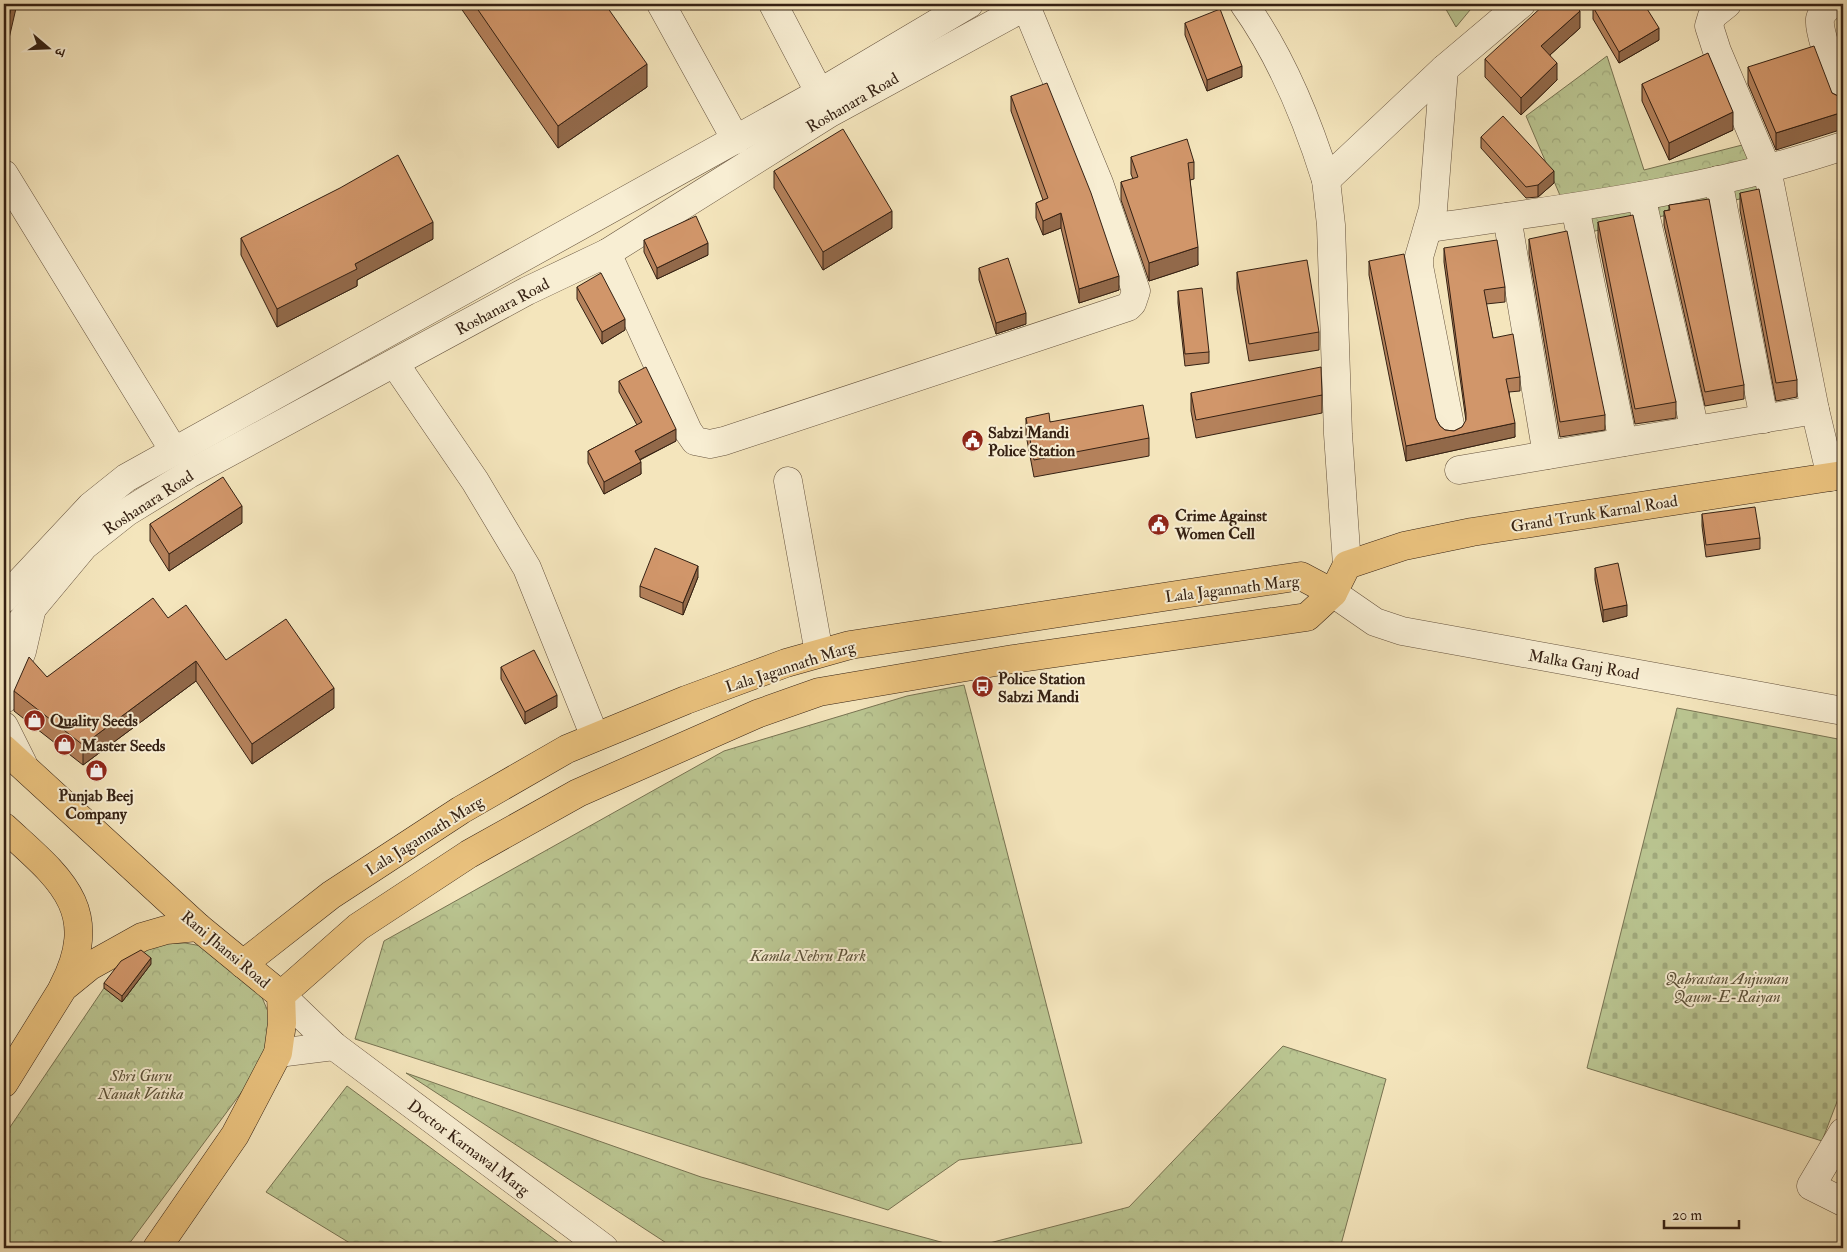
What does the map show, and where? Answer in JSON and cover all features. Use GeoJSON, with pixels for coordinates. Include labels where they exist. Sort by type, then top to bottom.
{"type":"FeatureCollection","features":[{"type":"Feature","properties":{"kind":"main road","name":"Grand Trunk Karnal Road"},"geometry":{"type":"LineString","coordinates":[[1347,565],[1404,546],[1472,532],[1837,476]]}},
{"type":"Feature","properties":{"kind":"main road"},"geometry":{"type":"LineString","coordinates":[[1333,593],[1347,565]]}},
{"type":"Feature","properties":{"kind":"main road","name":"Lala Jagannath Marg"},"geometry":{"type":"LineString","coordinates":[[243,964],[331,895],[461,810],[567,749],[686,700],[786,663],[850,645],[1301,576],[1333,593],[1307,617],[1014,659],[819,692],[748,718],[578,793],[470,854],[358,927],[281,995]]}},
{"type":"Feature","properties":{"kind":"main road"},"geometry":{"type":"LineString","coordinates":[[786,663],[800,699]]}},
{"type":"Feature","properties":{"kind":"main road","name":"Rani Jhansi Road"},"geometry":{"type":"LineString","coordinates":[[13,757],[198,927],[281,995],[282,1023],[278,1053],[234,1135],[157,1248]]}},
{"type":"Feature","properties":{"kind":"main road"},"geometry":{"type":"LineString","coordinates":[[4,827],[56,874],[72,900],[77,923],[77,945],[72,968],[62,988],[5,1078]]}},
{"type":"Feature","properties":{"kind":"main road"},"geometry":{"type":"LineString","coordinates":[[62,988],[90,966],[142,937],[166,930],[198,927]]}},
{"type":"Feature","properties":{"kind":"street"},"geometry":{"type":"LineString","coordinates":[[661,4],[736,140]]}},
{"type":"Feature","properties":{"kind":"street"},"geometry":{"type":"LineString","coordinates":[[773,4],[825,103]]}},
{"type":"Feature","properties":{"kind":"street","name":"Roshanara Road"},"geometry":{"type":"LineString","coordinates":[[4,642],[32,605],[84,546],[127,512],[189,474],[396,364],[527,291],[607,253],[969,4]]}},
{"type":"Feature","properties":{"kind":"street"},"geometry":{"type":"LineString","coordinates":[[1244,4],[1260,26],[1285,74],[1326,180],[1331,225],[1338,434],[1347,565]]}},
{"type":"Feature","properties":{"kind":"street"},"geometry":{"type":"LineString","coordinates":[[1326,180],[1444,69],[1521,4]]}},
{"type":"Feature","properties":{"kind":"street"},"geometry":{"type":"LineString","coordinates":[[1727,4],[1712,16],[1709,26],[1717,51],[1767,169],[1815,410],[1837,476]]}},
{"type":"Feature","properties":{"kind":"street"},"geometry":{"type":"LineString","coordinates":[[1832,4],[1824,9],[1820,18],[1821,31],[1843,99]]}},
{"type":"Feature","properties":{"kind":"street"},"geometry":{"type":"LineString","coordinates":[[607,253],[688,431],[695,441],[710,444],[724,441],[1128,306],[1135,297],[1136,292],[1133,282],[1099,183],[1028,5]]}},
{"type":"Feature","properties":{"kind":"street","name":"Roshanara Road"},"geometry":{"type":"LineString","coordinates":[[4,599],[44,554],[97,501],[126,478],[736,140],[825,103],[1028,5]]}},
{"type":"Feature","properties":{"kind":"street"},"geometry":{"type":"LineString","coordinates":[[1444,69],[1433,209],[1419,257],[1419,266],[1451,430]]}},
{"type":"Feature","properties":{"kind":"street"},"geometry":{"type":"LineString","coordinates":[[1429,228],[1641,196],[1767,169],[1843,146]]}},
{"type":"Feature","properties":{"kind":"street"},"geometry":{"type":"LineString","coordinates":[[4,174],[174,451]]}},
{"type":"Feature","properties":{"kind":"street"},"geometry":{"type":"LineString","coordinates":[[1718,180],[1764,419]]}},
{"type":"Feature","properties":{"kind":"street"},"geometry":{"type":"LineString","coordinates":[[1641,196],[1694,430]]}},
{"type":"Feature","properties":{"kind":"street"},"geometry":{"type":"LineString","coordinates":[[1575,206],[1623,442]]}},
{"type":"Feature","properties":{"kind":"street"},"geometry":{"type":"LineString","coordinates":[[1506,217],[1547,455]]}},
{"type":"Feature","properties":{"kind":"street"},"geometry":{"type":"LineString","coordinates":[[396,364],[475,481],[527,568],[595,737]]}},
{"type":"Feature","properties":{"kind":"street"},"geometry":{"type":"LineString","coordinates":[[1459,470],[1815,410]]}},
{"type":"Feature","properties":{"kind":"street"},"geometry":{"type":"LineString","coordinates":[[788,481],[819,653]]}},
{"type":"Feature","properties":{"kind":"street","name":"Malka Ganj Road"},"geometry":{"type":"LineString","coordinates":[[1333,593],[1375,622],[1402,631],[1843,711]]}},
{"type":"Feature","properties":{"kind":"street"},"geometry":{"type":"LineString","coordinates":[[4,699],[22,651],[32,605]]}},
{"type":"Feature","properties":{"kind":"street"},"geometry":{"type":"LineString","coordinates":[[4,726],[13,757]]}},
{"type":"Feature","properties":{"kind":"street","name":"Doctor Karnawal Marg"},"geometry":{"type":"LineString","coordinates":[[281,995],[334,1046],[604,1248]]}},
{"type":"Feature","properties":{"kind":"street"},"geometry":{"type":"LineString","coordinates":[[278,1053],[334,1046]]}},
{"type":"Feature","properties":{"kind":"street"},"geometry":{"type":"LineString","coordinates":[[1843,1132],[1811,1186],[1843,1202]]}},
{"type":"Feature","properties":{"kind":"green space"},"geometry":{"type":"Polygon","coordinates":[[[1443,4],[1475,4],[1456,27],[1443,4]]]}},
{"type":"Feature","properties":{"kind":"green space"},"geometry":{"type":"Polygon","coordinates":[[[1607,56],[1644,170],[1754,142],[1758,195],[1577,235],[1526,116],[1607,56]]]}},
{"type":"Feature","properties":{"kind":"green space","name":"Kamla Nehru Park"},"geometry":{"type":"Polygon","coordinates":[[[964,685],[1082,1143],[959,1160],[888,1210],[355,1039],[384,941],[724,751],[907,696],[964,685]]]}},
{"type":"Feature","properties":{"kind":"green space","name":"Qabrastan Anjuman Qaum-E-Raiyan"},"geometry":{"type":"Polygon","coordinates":[[[1677,708],[1843,740],[1843,1086],[1822,1141],[1587,1068],[1677,708]]]}},
{"type":"Feature","properties":{"kind":"green space","name":"Shri Guru Nanak Vatika"},"geometry":{"type":"Polygon","coordinates":[[[185,943],[207,947],[261,995],[269,1014],[269,1045],[252,1078],[126,1248],[4,1248],[4,1136],[104,988],[122,1002],[133,950],[161,944],[185,943]]]}},
{"type":"Feature","properties":{"kind":"green space"},"geometry":{"type":"Polygon","coordinates":[[[1283,1046],[1386,1079],[1340,1248],[970,1248],[1129,1207],[1283,1046]]]}},
{"type":"Feature","properties":{"kind":"green space"},"geometry":{"type":"Polygon","coordinates":[[[406,1073],[701,1177],[963,1248],[674,1248],[406,1073]]]}},
{"type":"Feature","properties":{"kind":"green space"},"geometry":{"type":"Polygon","coordinates":[[[347,1086],[566,1248],[358,1248],[266,1192],[347,1086]]]}},
{"type":"Feature","properties":{"kind":"building"},"geometry":{"type":"Polygon","coordinates":[[[4,4],[12,4],[4,37],[4,4]]]}},
{"type":"Feature","properties":{"kind":"building"},"geometry":{"type":"Polygon","coordinates":[[[474,4],[605,4],[647,64],[558,126],[474,4]]]}},
{"type":"Feature","properties":{"kind":"building"},"geometry":{"type":"Polygon","coordinates":[[[1545,4],[1573,4],[1580,11],[1541,46],[1557,63],[1521,98],[1485,59],[1545,4]]]}},
{"type":"Feature","properties":{"kind":"building"},"geometry":{"type":"Polygon","coordinates":[[[1598,4],[1644,4],[1659,28],[1619,52],[1593,7],[1598,4]]]}},
{"type":"Feature","properties":{"kind":"building"},"geometry":{"type":"Polygon","coordinates":[[[1220,9],[1242,66],[1207,80],[1185,23],[1220,9]]]}},
{"type":"Feature","properties":{"kind":"building"},"geometry":{"type":"Polygon","coordinates":[[[1814,46],[1832,93],[1843,97],[1843,112],[1776,133],[1748,67],[1814,46]]]}},
{"type":"Feature","properties":{"kind":"building"},"geometry":{"type":"Polygon","coordinates":[[[1708,53],[1733,112],[1669,143],[1642,84],[1708,53]]]}},
{"type":"Feature","properties":{"kind":"building"},"geometry":{"type":"Polygon","coordinates":[[[1047,83],[1091,193],[1119,276],[1079,289],[1061,213],[1043,221],[1036,203],[1048,198],[1011,96],[1047,83]]]}},
{"type":"Feature","properties":{"kind":"building"},"geometry":{"type":"Polygon","coordinates":[[[1503,116],[1554,171],[1538,185],[1526,187],[1481,137],[1503,116]]]}},
{"type":"Feature","properties":{"kind":"building"},"geometry":{"type":"Polygon","coordinates":[[[843,129],[892,211],[823,252],[774,171],[843,129]]]}},
{"type":"Feature","properties":{"kind":"building"},"geometry":{"type":"Polygon","coordinates":[[[1187,139],[1194,162],[1188,163],[1198,247],[1149,263],[1121,182],[1138,177],[1131,157],[1187,139]]]}},
{"type":"Feature","properties":{"kind":"building"},"geometry":{"type":"Polygon","coordinates":[[[398,155],[433,222],[355,264],[357,269],[277,309],[241,238],[340,188],[398,155]]]}},
{"type":"Feature","properties":{"kind":"building"},"geometry":{"type":"Polygon","coordinates":[[[1759,189],[1797,380],[1776,383],[1740,193],[1759,189]]]}},
{"type":"Feature","properties":{"kind":"building"},"geometry":{"type":"Polygon","coordinates":[[[1709,199],[1744,385],[1705,392],[1664,211],[1670,210],[1669,205],[1709,199]]]}},
{"type":"Feature","properties":{"kind":"building"},"geometry":{"type":"Polygon","coordinates":[[[1633,215],[1676,402],[1635,409],[1598,222],[1633,215]]]}},
{"type":"Feature","properties":{"kind":"building"},"geometry":{"type":"Polygon","coordinates":[[[696,216],[708,243],[657,268],[644,240],[696,216]]]}},
{"type":"Feature","properties":{"kind":"building"},"geometry":{"type":"Polygon","coordinates":[[[1567,231],[1605,415],[1560,422],[1529,239],[1567,231]]]}},
{"type":"Feature","properties":{"kind":"building"},"geometry":{"type":"Polygon","coordinates":[[[1497,240],[1505,287],[1484,290],[1493,338],[1513,334],[1520,377],[1506,379],[1515,423],[1406,446],[1369,261],[1404,254],[1436,419],[1445,430],[1454,431],[1462,427],[1466,420],[1466,413],[1444,248],[1497,240]]]}},
{"type":"Feature","properties":{"kind":"building"},"geometry":{"type":"Polygon","coordinates":[[[1008,258],[1026,313],[996,323],[979,268],[1008,258]]]}},
{"type":"Feature","properties":{"kind":"building"},"geometry":{"type":"Polygon","coordinates":[[[1307,260],[1319,332],[1249,344],[1237,272],[1307,260]]]}},
{"type":"Feature","properties":{"kind":"building"},"geometry":{"type":"Polygon","coordinates":[[[601,273],[625,319],[602,332],[577,287],[601,273]]]}},
{"type":"Feature","properties":{"kind":"building"},"geometry":{"type":"Polygon","coordinates":[[[1202,288],[1209,352],[1185,354],[1178,291],[1202,288]]]}},
{"type":"Feature","properties":{"kind":"building"},"geometry":{"type":"Polygon","coordinates":[[[646,367],[676,429],[635,451],[641,462],[604,482],[588,451],[642,422],[619,381],[646,367]]]}},
{"type":"Feature","properties":{"kind":"building"},"geometry":{"type":"Polygon","coordinates":[[[1321,367],[1322,395],[1196,420],[1191,393],[1321,367]]]}},
{"type":"Feature","properties":{"kind":"building"},"geometry":{"type":"Polygon","coordinates":[[[1143,405],[1149,438],[1034,460],[1026,418],[1049,413],[1050,422],[1143,405]]]}},
{"type":"Feature","properties":{"kind":"building"},"geometry":{"type":"Polygon","coordinates":[[[223,477],[242,506],[169,554],[150,524],[223,477]]]}},
{"type":"Feature","properties":{"kind":"building"},"geometry":{"type":"Polygon","coordinates":[[[1755,507],[1760,538],[1706,545],[1702,514],[1755,507]]]}},
{"type":"Feature","properties":{"kind":"building"},"geometry":{"type":"Polygon","coordinates":[[[655,548],[698,566],[683,603],[640,586],[655,548]]]}},
{"type":"Feature","properties":{"kind":"building"},"geometry":{"type":"Polygon","coordinates":[[[1618,563],[1627,605],[1603,610],[1595,568],[1618,563]]]}},
{"type":"Feature","properties":{"kind":"building"},"geometry":{"type":"Polygon","coordinates":[[[153,598],[168,618],[186,605],[226,660],[286,619],[334,688],[252,744],[196,661],[83,745],[14,691],[29,657],[47,677],[153,598]]]}},
{"type":"Feature","properties":{"kind":"building"},"geometry":{"type":"Polygon","coordinates":[[[534,650],[557,695],[525,712],[501,667],[534,650]]]}},
{"type":"Feature","properties":{"kind":"building"},"geometry":{"type":"Polygon","coordinates":[[[141,950],[151,958],[122,996],[104,983],[121,961],[141,950]]]}},
{"type":"Feature","properties":{"kind":"place","name":"Sabzi Mandi Police Station"},"geometry":{"type":"Point","coordinates":[972,441]}},
{"type":"Feature","properties":{"kind":"place","name":"Crime Against Women Cell"},"geometry":{"type":"Point","coordinates":[1159,524]}},
{"type":"Feature","properties":{"kind":"place","name":"Police Station Sabzi Mandi"},"geometry":{"type":"Point","coordinates":[982,687]}},
{"type":"Feature","properties":{"kind":"place","name":"Quality Seeds"},"geometry":{"type":"Point","coordinates":[34,720]}},
{"type":"Feature","properties":{"kind":"place","name":"Master Seeds"},"geometry":{"type":"Point","coordinates":[65,745]}},
{"type":"Feature","properties":{"kind":"place","name":"Punjab Beej Company"},"geometry":{"type":"Point","coordinates":[96,771]}}]}
